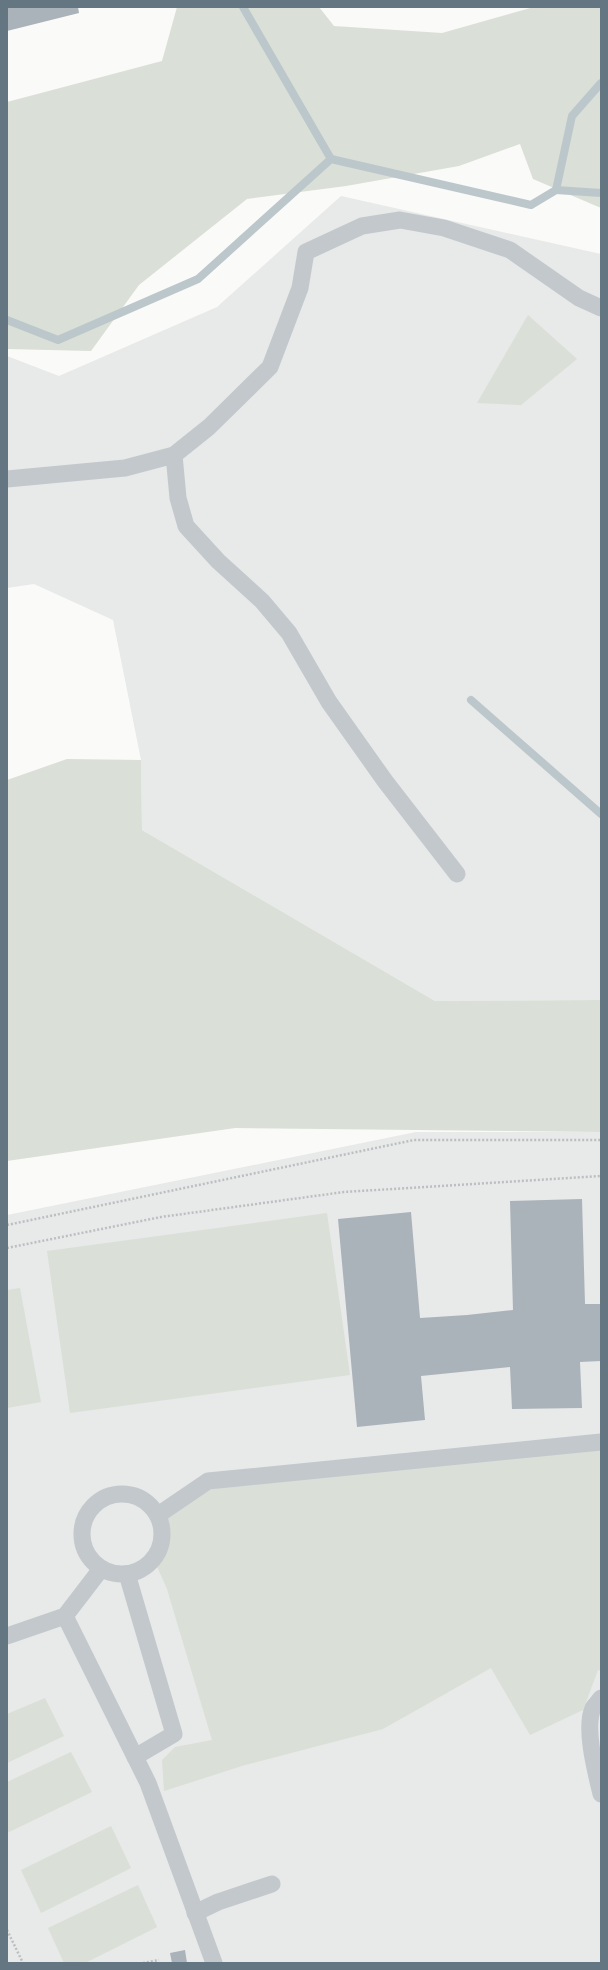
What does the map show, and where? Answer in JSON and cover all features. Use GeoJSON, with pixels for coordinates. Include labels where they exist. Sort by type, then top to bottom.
{"type":"FeatureCollection","features":[{"type":"Feature","properties":{"kind":"lane"},"geometry":{"type":"LineString","coordinates":[[7,479],[125,468],[174,455],[209,427],[270,367],[300,288],[306,252],[362,226],[400,220],[444,228],[510,250],[579,298],[601,308]]}},
{"type":"Feature","properties":{"kind":"lane"},"geometry":{"type":"LineString","coordinates":[[174,455],[178,498],[186,526],[218,561],[262,601],[289,633],[329,702],[385,781],[457,874]]}},
{"type":"Feature","properties":{"kind":"lane"},"geometry":{"type":"LineString","coordinates":[[158,1515],[208,1481],[601,1442]]}},
{"type":"Feature","properties":{"kind":"lane"},"geometry":{"type":"LineString","coordinates":[[124,1494],[138,1497],[149,1505],[158,1515],[162,1535],[160,1548],[154,1560],[146,1567],[127,1574],[114,1574],[101,1569],[91,1560],[84,1548],[82,1535],[83,1522],[89,1510],[99,1501],[111,1495],[124,1494]]}},
{"type":"Feature","properties":{"kind":"lane"},"geometry":{"type":"LineString","coordinates":[[7,1636],[65,1616],[101,1569]]}},
{"type":"Feature","properties":{"kind":"lane"},"geometry":{"type":"LineString","coordinates":[[127,1574],[174,1734],[135,1757]]}},
{"type":"Feature","properties":{"kind":"lane"},"geometry":{"type":"LineString","coordinates":[[65,1616],[148,1783],[214,1963]]}},
{"type":"Feature","properties":{"kind":"lane"},"geometry":{"type":"LineString","coordinates":[[601,1698],[593,1708],[590,1730],[593,1756],[601,1794]]}},
{"type":"Feature","properties":{"kind":"lane"},"geometry":{"type":"LineString","coordinates":[[195,1913],[218,1902],[272,1884]]}},
{"type":"Feature","properties":{"kind":"path"},"geometry":{"type":"LineString","coordinates":[[7,1226],[414,1140],[601,1140]]}},
{"type":"Feature","properties":{"kind":"path"},"geometry":{"type":"LineString","coordinates":[[7,1248],[162,1217],[344,1192],[601,1176]]}},
{"type":"Feature","properties":{"kind":"path"},"geometry":{"type":"LineString","coordinates":[[7,1930],[23,1963]]}},
{"type":"Feature","properties":{"kind":"path"},"geometry":{"type":"LineString","coordinates":[[143,1963],[159,1960]]}},
{"type":"Feature","properties":{"kind":"shaded area"},"geometry":{"type":"Polygon","coordinates":[[[177,7],[319,7],[334,26],[442,33],[534,7],[601,7],[601,208],[533,179],[520,144],[459,166],[346,186],[247,199],[139,285],[91,351],[7,349],[7,102],[162,61],[177,7]]]}},
{"type":"Feature","properties":{"kind":"shaded area"},"geometry":{"type":"Polygon","coordinates":[[[341,196],[601,254],[601,1000],[435,1001],[142,830],[141,760],[113,620],[34,584],[7,588],[7,356],[59,376],[217,307],[341,196]]]}},
{"type":"Feature","properties":{"kind":"shaded area"},"geometry":{"type":"Polygon","coordinates":[[[528,315],[577,359],[521,405],[477,403],[528,315]]]}},
{"type":"Feature","properties":{"kind":"shaded area"},"geometry":{"type":"Polygon","coordinates":[[[67,759],[141,760],[142,830],[435,1001],[601,1000],[601,1132],[235,1128],[7,1161],[7,780],[67,759]]]}},
{"type":"Feature","properties":{"kind":"shaded area"},"geometry":{"type":"Polygon","coordinates":[[[416,1132],[601,1132],[601,1963],[7,1963],[7,1215],[416,1132]]]}},
{"type":"Feature","properties":{"kind":"shaded area"},"geometry":{"type":"Polygon","coordinates":[[[327,1213],[350,1375],[70,1413],[47,1251],[327,1213]]]}},
{"type":"Feature","properties":{"kind":"shaded area"},"geometry":{"type":"Polygon","coordinates":[[[20,1288],[41,1402],[7,1408],[7,1290],[20,1288]]]}},
{"type":"Feature","properties":{"kind":"shaded area"},"geometry":{"type":"Polygon","coordinates":[[[601,1442],[601,1671],[598,1670],[583,1710],[530,1735],[491,1668],[383,1729],[245,1765],[164,1791],[162,1760],[175,1747],[212,1740],[167,1589],[154,1560],[159,1549],[161,1538],[161,1527],[158,1515],[208,1481],[601,1442]]]}},
{"type":"Feature","properties":{"kind":"shaded area"},"geometry":{"type":"Polygon","coordinates":[[[45,1698],[64,1736],[7,1763],[7,1714],[45,1698]]]}},
{"type":"Feature","properties":{"kind":"shaded area"},"geometry":{"type":"Polygon","coordinates":[[[71,1752],[92,1792],[7,1833],[7,1782],[71,1752]]]}},
{"type":"Feature","properties":{"kind":"shaded area"},"geometry":{"type":"Polygon","coordinates":[[[111,1826],[131,1868],[41,1913],[21,1870],[111,1826]]]}},
{"type":"Feature","properties":{"kind":"shaded area"},"geometry":{"type":"Polygon","coordinates":[[[138,1885],[157,1927],[85,1963],[64,1963],[48,1928],[138,1885]]]}},
{"type":"Feature","properties":{"kind":"building"},"geometry":{"type":"Polygon","coordinates":[[[7,7],[78,7],[79,13],[7,31],[7,7]]]}},
{"type":"Feature","properties":{"kind":"building"},"geometry":{"type":"Polygon","coordinates":[[[582,1199],[585,1304],[601,1304],[601,1361],[580,1362],[582,1408],[512,1409],[510,1367],[421,1376],[425,1420],[357,1427],[338,1219],[411,1212],[420,1318],[467,1315],[513,1310],[510,1201],[582,1199]]]}},
{"type":"Feature","properties":{"kind":"building"},"geometry":{"type":"Polygon","coordinates":[[[185,1950],[187,1963],[172,1963],[170,1953],[185,1950]]]}},
{"type":"Feature","properties":{"kind":"waterway"},"geometry":{"type":"LineString","coordinates":[[243,7],[331,159]]}},
{"type":"Feature","properties":{"kind":"waterway"},"geometry":{"type":"LineString","coordinates":[[7,320],[58,340],[198,279],[331,159],[531,205],[556,190],[572,116],[601,83]]}},
{"type":"Feature","properties":{"kind":"waterway"},"geometry":{"type":"LineString","coordinates":[[556,190],[601,193]]}},
{"type":"Feature","properties":{"kind":"waterway"},"geometry":{"type":"LineString","coordinates":[[471,700],[601,814]]}}]}
